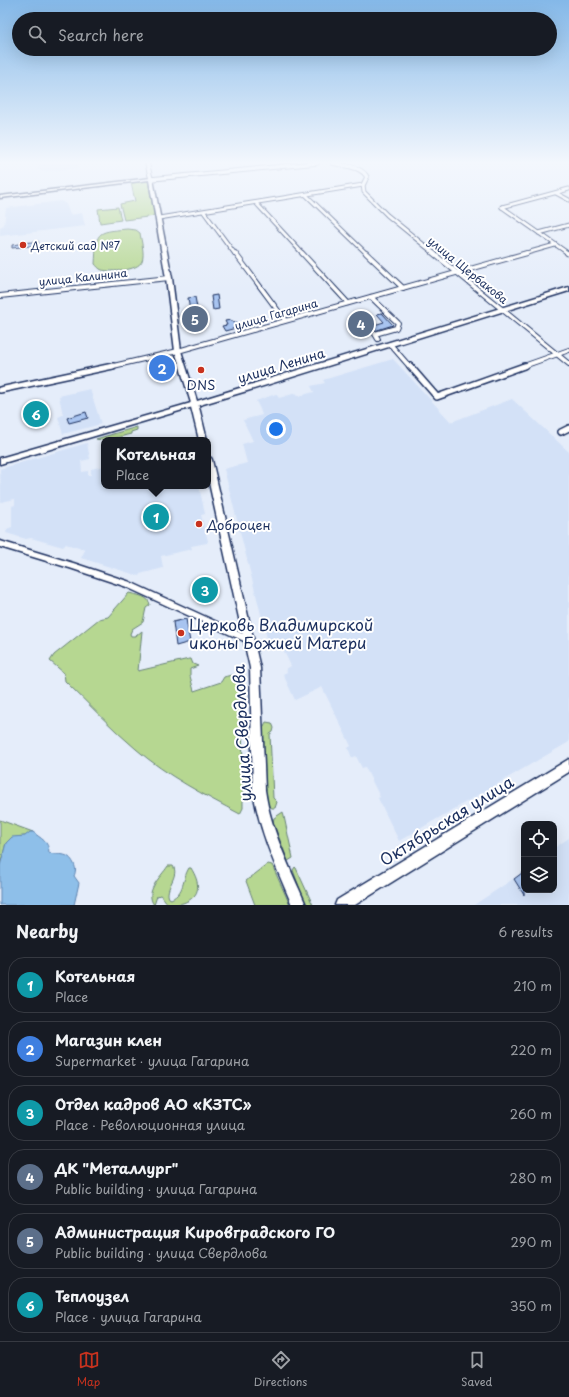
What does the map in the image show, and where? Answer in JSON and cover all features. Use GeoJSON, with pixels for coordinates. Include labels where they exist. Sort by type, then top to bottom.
{"type":"FeatureCollection","features":[{"type":"Feature","properties":{"kind":"main road"},"geometry":{"type":"LineString","coordinates":[[156,205],[169,278],[178,351],[194,403],[202,437]]}},
{"type":"Feature","properties":{"kind":"main road","name":"улица Ленина"},"geometry":{"type":"LineString","coordinates":[[0,461],[569,289]]}},
{"type":"Feature","properties":{"kind":"main road","name":"улица Свердлова"},"geometry":{"type":"LineString","coordinates":[[211,473],[250,640],[256,684],[259,790],[262,810],[268,831],[299,905]]}},
{"type":"Feature","properties":{"kind":"main road","name":"Октябрьская улица"},"geometry":{"type":"LineString","coordinates":[[342,905],[569,765]]}},
{"type":"Feature","properties":{"kind":"street"},"geometry":{"type":"LineString","coordinates":[[159,218],[243,205]]}},
{"type":"Feature","properties":{"kind":"street"},"geometry":{"type":"LineString","coordinates":[[258,205],[348,303]]}},
{"type":"Feature","properties":{"kind":"street"},"geometry":{"type":"LineString","coordinates":[[317,205],[403,288]]}},
{"type":"Feature","properties":{"kind":"street","name":"улица Щербакова"},"geometry":{"type":"LineString","coordinates":[[377,205],[387,215],[569,364]]}},
{"type":"Feature","properties":{"kind":"street"},"geometry":{"type":"LineString","coordinates":[[509,205],[502,207],[569,254]]}},
{"type":"Feature","properties":{"kind":"street"},"geometry":{"type":"LineString","coordinates":[[204,212],[285,320]]}},
{"type":"Feature","properties":{"kind":"street"},"geometry":{"type":"LineString","coordinates":[[539,233],[569,225]]}},
{"type":"Feature","properties":{"kind":"street","name":"улица Гагарина"},"geometry":{"type":"LineString","coordinates":[[0,390],[66,377],[178,351],[555,245]]}},
{"type":"Feature","properties":{"kind":"street","name":"улица Калинина"},"geometry":{"type":"LineString","coordinates":[[0,296],[169,278]]}},
{"type":"Feature","properties":{"kind":"street"},"geometry":{"type":"LineString","coordinates":[[371,297],[398,323],[396,328],[375,334],[378,338]]}},
{"type":"Feature","properties":{"kind":"street"},"geometry":{"type":"LineString","coordinates":[[390,344],[437,397],[569,350]]}},
{"type":"Feature","properties":{"kind":"street"},"geometry":{"type":"LineString","coordinates":[[561,432],[569,428]]}},
{"type":"Feature","properties":{"kind":"street"},"geometry":{"type":"LineString","coordinates":[[0,544],[131,586],[157,596],[220,629],[250,640]]}},
{"type":"Feature","properties":{"kind":"shaded area"},"geometry":{"type":"Polygon","coordinates":[[[28,205],[66,205],[70,215],[82,213],[85,226],[0,236],[0,227],[4,225],[6,208],[28,205]]]}},
{"type":"Feature","properties":{"kind":"shaded area"},"geometry":{"type":"Polygon","coordinates":[[[393,359],[451,422],[512,399],[569,452],[569,742],[399,841],[365,767],[362,768],[356,756],[352,758],[348,748],[351,746],[322,687],[295,700],[283,674],[287,672],[286,669],[291,666],[278,639],[268,642],[224,469],[247,463],[242,444],[253,441],[243,420],[262,415],[256,401],[276,394],[279,398],[296,393],[299,396],[314,392],[311,386],[325,383],[323,380],[393,359]]]}},
{"type":"Feature","properties":{"kind":"shaded area"},"geometry":{"type":"Polygon","coordinates":[[[90,389],[101,424],[63,434],[58,417],[63,415],[59,396],[90,389]]]}},
{"type":"Feature","properties":{"kind":"shaded area"},"geometry":{"type":"Polygon","coordinates":[[[87,443],[90,459],[81,461],[82,472],[88,471],[88,475],[91,475],[91,469],[101,467],[101,489],[200,489],[205,514],[201,515],[208,541],[207,543],[191,546],[192,549],[161,556],[163,568],[140,574],[139,576],[81,558],[85,550],[66,544],[63,547],[6,533],[7,529],[12,527],[12,506],[15,505],[15,499],[1,502],[0,469],[87,443]]]}},
{"type":"Feature","properties":{"kind":"shaded area"},"geometry":{"type":"Polygon","coordinates":[[[569,838],[569,905],[474,905],[521,874],[521,893],[557,893],[557,846],[569,838]]]}},
{"type":"Feature","properties":{"kind":"green space"},"geometry":{"type":"Polygon","coordinates":[[[120,205],[153,205],[155,216],[124,220],[120,205]]]}},
{"type":"Feature","properties":{"kind":"green space"},"geometry":{"type":"Polygon","coordinates":[[[118,207],[121,220],[100,223],[98,209],[118,207]]]}},
{"type":"Feature","properties":{"kind":"green space"},"geometry":{"type":"Polygon","coordinates":[[[127,229],[136,230],[140,233],[143,258],[140,264],[124,270],[111,271],[100,269],[95,264],[96,245],[99,236],[108,231],[127,229]]]}},
{"type":"Feature","properties":{"kind":"green space"},"geometry":{"type":"Polygon","coordinates":[[[137,427],[137,430],[131,432],[131,434],[120,437],[103,437],[137,427]]]}},
{"type":"Feature","properties":{"kind":"green space"},"geometry":{"type":"Polygon","coordinates":[[[129,593],[145,598],[150,605],[146,608],[143,622],[132,629],[130,634],[131,636],[136,636],[142,631],[138,671],[191,659],[193,664],[198,666],[190,669],[190,676],[194,691],[221,682],[224,677],[236,675],[242,680],[243,808],[240,814],[186,784],[148,759],[118,733],[65,681],[64,673],[50,661],[54,655],[99,619],[108,617],[129,593]]]}},
{"type":"Feature","properties":{"kind":"green space"},"geometry":{"type":"Polygon","coordinates":[[[266,722],[272,723],[274,728],[273,732],[270,734],[273,798],[277,802],[275,808],[268,806],[266,799],[263,728],[266,722]]]}},
{"type":"Feature","properties":{"kind":"green space"},"geometry":{"type":"Polygon","coordinates":[[[283,812],[293,858],[288,861],[273,822],[274,818],[283,812]]]}},
{"type":"Feature","properties":{"kind":"green space"},"geometry":{"type":"Polygon","coordinates":[[[0,820],[33,832],[25,836],[16,837],[6,843],[0,866],[0,820]]]}},
{"type":"Feature","properties":{"kind":"green space"},"geometry":{"type":"Polygon","coordinates":[[[268,864],[272,865],[290,905],[255,905],[246,881],[268,864]]]}},
{"type":"Feature","properties":{"kind":"green space"},"geometry":{"type":"Polygon","coordinates":[[[168,866],[173,866],[175,870],[175,874],[168,890],[169,898],[171,899],[179,893],[189,868],[191,868],[194,874],[198,888],[194,897],[183,903],[171,905],[167,903],[160,895],[157,896],[154,905],[151,900],[152,890],[157,880],[168,866]]]}},
{"type":"Feature","properties":{"kind":"green space"},"geometry":{"type":"Polygon","coordinates":[[[295,867],[313,905],[305,904],[293,870],[295,867]]]}},
{"type":"Feature","properties":{"kind":"water"},"geometry":{"type":"Polygon","coordinates":[[[30,832],[33,832],[46,843],[49,853],[63,855],[72,860],[75,869],[74,876],[79,883],[74,905],[0,905],[0,866],[6,843],[12,837],[25,836],[30,832]]]}},
{"type":"Feature","properties":{"kind":"building","name":"Детский сад №7"},"geometry":{"type":"Polygon","coordinates":[[[38,241],[39,245],[12,248],[12,245],[38,241]]]}},
{"type":"Feature","properties":{"kind":"building"},"geometry":{"type":"Polygon","coordinates":[[[217,295],[219,309],[213,310],[211,296],[217,295]]]}},
{"type":"Feature","properties":{"kind":"building"},"geometry":{"type":"Polygon","coordinates":[[[195,297],[200,324],[192,325],[188,298],[195,297]]]}},
{"type":"Feature","properties":{"kind":"building"},"geometry":{"type":"Polygon","coordinates":[[[382,313],[393,325],[362,335],[349,320],[363,316],[371,326],[384,322],[377,314],[382,313]]]}},
{"type":"Feature","properties":{"kind":"building"},"geometry":{"type":"Polygon","coordinates":[[[231,320],[233,323],[237,322],[240,327],[225,331],[222,326],[227,325],[225,321],[231,320]]]}},
{"type":"Feature","properties":{"kind":"building"},"geometry":{"type":"Polygon","coordinates":[[[42,408],[42,416],[24,420],[24,416],[37,412],[37,410],[42,408]]]}},
{"type":"Feature","properties":{"kind":"building"},"geometry":{"type":"Polygon","coordinates":[[[86,412],[88,418],[69,423],[67,418],[86,412]]]}},
{"type":"Feature","properties":{"kind":"building"},"geometry":{"type":"Polygon","coordinates":[[[165,510],[166,517],[159,518],[160,521],[149,523],[148,514],[165,510]]]}},
{"type":"Feature","properties":{"kind":"building"},"geometry":{"type":"Polygon","coordinates":[[[208,578],[209,583],[212,582],[214,592],[204,594],[204,597],[198,599],[196,587],[193,588],[192,582],[208,578]]]}},
{"type":"Feature","properties":{"kind":"building","name":"Церковь Владимирской иконы Божией Матери"},"geometry":{"type":"Polygon","coordinates":[[[186,619],[190,642],[176,646],[173,622],[186,619]]]}},
{"type":"Feature","properties":{"kind":"building"},"geometry":{"type":"Polygon","coordinates":[[[521,874],[521,890],[514,879],[521,874]]]}},
{"type":"Feature","properties":{"kind":"place","name":"Детский сад №7"},"geometry":{"type":"Point","coordinates":[23,245]}},
{"type":"Feature","properties":{"kind":"place","name":"Администрация Кировградского ГО"},"geometry":{"type":"Point","coordinates":[195,319]}},
{"type":"Feature","properties":{"kind":"place","name":"ДК \"Металлург\""},"geometry":{"type":"Point","coordinates":[361,324]}},
{"type":"Feature","properties":{"kind":"place","name":"Магазин клен"},"geometry":{"type":"Point","coordinates":[162,368]}},
{"type":"Feature","properties":{"kind":"place","name":"DNS"},"geometry":{"type":"Point","coordinates":[201,370]}},
{"type":"Feature","properties":{"kind":"place","name":"Теплоузел"},"geometry":{"type":"Point","coordinates":[36,414]}},
{"type":"Feature","properties":{"kind":"place","name":"Котельная"},"geometry":{"type":"Point","coordinates":[156,517]}},
{"type":"Feature","properties":{"kind":"place","name":"Доброцен"},"geometry":{"type":"Point","coordinates":[199,524]}},
{"type":"Feature","properties":{"kind":"place","name":"Отдел кадров АО «КЗТС»"},"geometry":{"type":"Point","coordinates":[205,590]}},
{"type":"Feature","properties":{"kind":"place","name":"Церковь Владимирской иконы Божией Матери"},"geometry":{"type":"Point","coordinates":[181,633]}}]}
